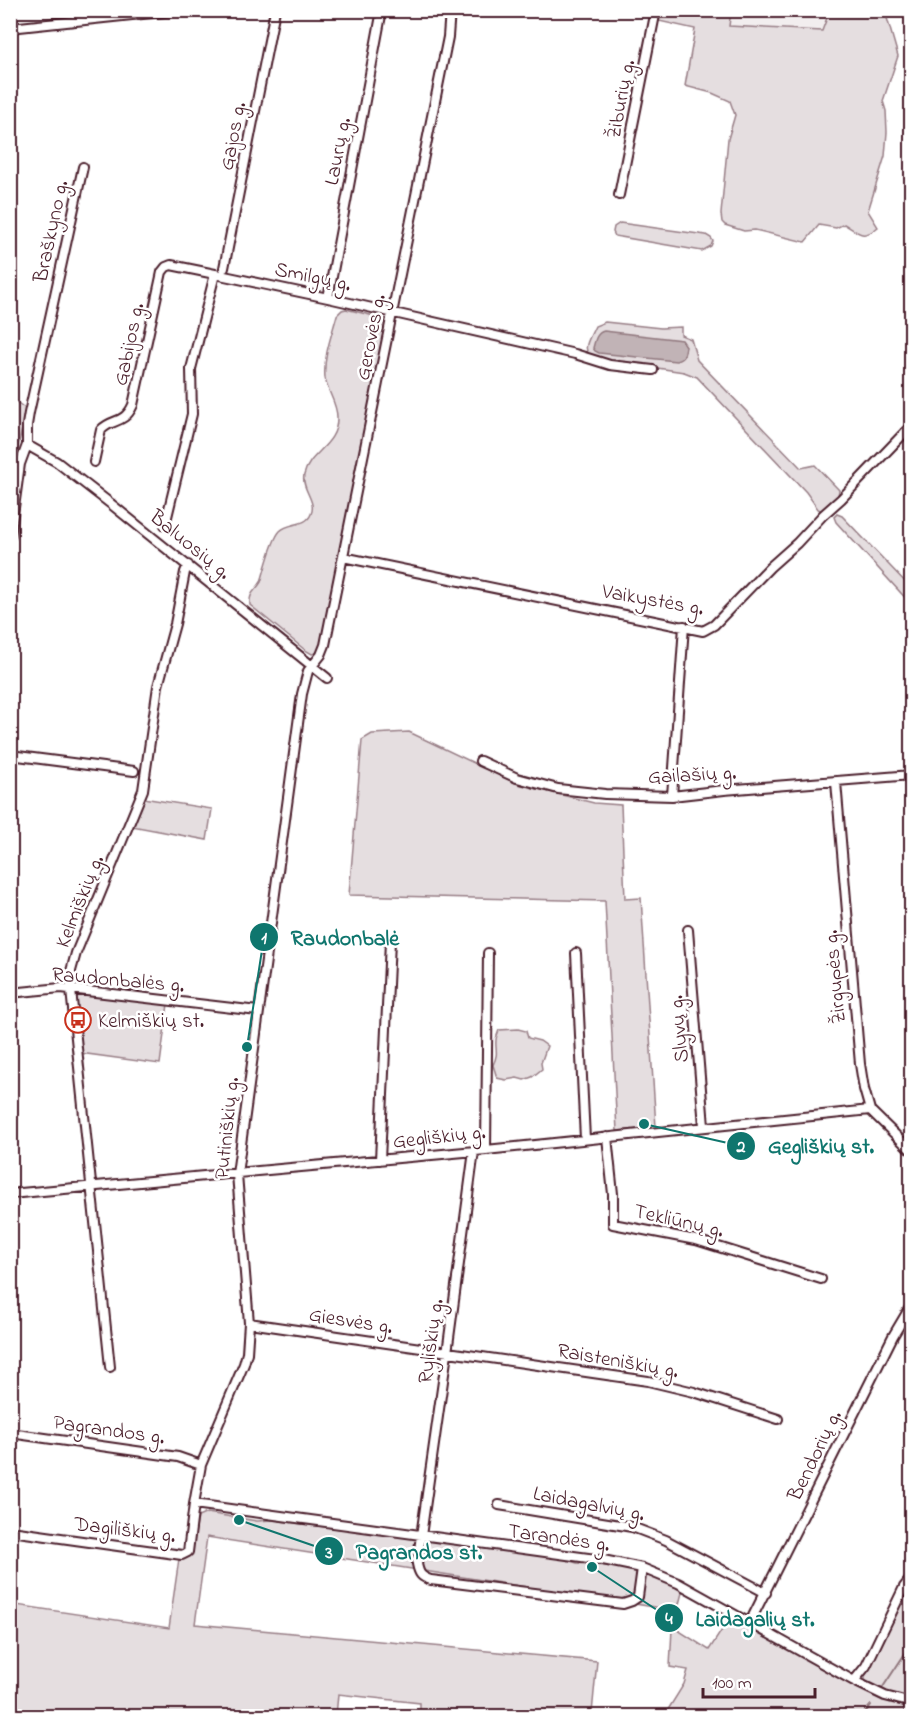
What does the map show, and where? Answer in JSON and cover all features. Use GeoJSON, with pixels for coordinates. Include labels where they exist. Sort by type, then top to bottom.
{"type":"FeatureCollection","features":[{"type":"Feature","properties":{"kind":"street"},"geometry":{"type":"LineString","coordinates":[[10,28],[186,10]]}},
{"type":"Feature","properties":{"kind":"street","name":"Gajos g."},"geometry":{"type":"LineString","coordinates":[[224,268],[275,10]]}},
{"type":"Feature","properties":{"kind":"street","name":"Laurų g."},"geometry":{"type":"LineString","coordinates":[[328,298],[382,10]]}},
{"type":"Feature","properties":{"kind":"street","name":"Gerovės g."},"geometry":{"type":"LineString","coordinates":[[312,666],[321,655],[325,645],[448,37],[450,10]]}},
{"type":"Feature","properties":{"kind":"street","name":"Žiburių g."},"geometry":{"type":"LineString","coordinates":[[619,195],[656,10]]}},
{"type":"Feature","properties":{"kind":"street","name":"Braškyno g."},"geometry":{"type":"LineString","coordinates":[[10,537],[20,464],[27,445],[29,413],[83,167]]}},
{"type":"Feature","properties":{"kind":"street","name":"Gabijos g."},"geometry":{"type":"LineString","coordinates":[[94,462],[101,430],[104,426],[121,420],[133,405],[162,272],[171,265],[214,274]]}},
{"type":"Feature","properties":{"kind":"street"},"geometry":{"type":"LineString","coordinates":[[165,525],[192,414],[191,369],[214,274]]}},
{"type":"Feature","properties":{"kind":"street","name":"Smilgų g."},"geometry":{"type":"LineString","coordinates":[[214,274],[575,354],[610,365],[653,370]]}},
{"type":"Feature","properties":{"kind":"street","name":"Vaikystės g."},"geometry":{"type":"LineString","coordinates":[[343,557],[703,631],[714,625],[912,425]]}},
{"type":"Feature","properties":{"kind":"street","name":"Baluosių g."},"geometry":{"type":"LineString","coordinates":[[27,445],[57,462],[327,678]]}},
{"type":"Feature","properties":{"kind":"street","name":"Kelmiškių g."},"geometry":{"type":"LineString","coordinates":[[110,1367],[90,1187],[71,971],[76,953],[143,790],[158,686],[175,624],[184,572],[188,565]]}},
{"type":"Feature","properties":{"kind":"street"},"geometry":{"type":"LineString","coordinates":[[672,796],[684,626]]}},
{"type":"Feature","properties":{"kind":"street","name":"Putiniškių g."},"geometry":{"type":"LineString","coordinates":[[194,1504],[201,1465],[247,1353],[249,1323],[237,1174],[302,694],[306,675],[312,666]]}},
{"type":"Feature","properties":{"kind":"street"},"geometry":{"type":"LineString","coordinates":[[10,754],[134,771]]}},
{"type":"Feature","properties":{"kind":"street","name":"Gailašių g."},"geometry":{"type":"LineString","coordinates":[[480,761],[517,778],[558,789],[605,794],[672,796],[912,775]]}},
{"type":"Feature","properties":{"kind":"street","name":"Žirgupės g."},"geometry":{"type":"LineString","coordinates":[[836,782],[860,1064],[870,1110]]}},
{"type":"Feature","properties":{"kind":"street","name":"Slyvų g."},"geometry":{"type":"LineString","coordinates":[[688,930],[704,1126]]}},
{"type":"Feature","properties":{"kind":"street"},"geometry":{"type":"LineString","coordinates":[[380,1160],[390,941]]}},
{"type":"Feature","properties":{"kind":"street"},"geometry":{"type":"LineString","coordinates":[[486,1150],[488,953]]}},
{"type":"Feature","properties":{"kind":"street"},"geometry":{"type":"LineString","coordinates":[[576,953],[585,1139]]}},
{"type":"Feature","properties":{"kind":"street","name":"Raudonbalės g."},"geometry":{"type":"LineString","coordinates":[[10,993],[55,988],[258,1011]]}},
{"type":"Feature","properties":{"kind":"street"},"geometry":{"type":"LineString","coordinates":[[870,1110],[912,1151]]}},
{"type":"Feature","properties":{"kind":"street","name":"Gegliškių g."},"geometry":{"type":"LineString","coordinates":[[10,1194],[486,1150],[870,1110]]}},
{"type":"Feature","properties":{"kind":"street","name":"Tekliūnų g."},"geometry":{"type":"LineString","coordinates":[[607,1137],[613,1194],[613,1224],[696,1240],[821,1279]]}},
{"type":"Feature","properties":{"kind":"street","name":"Ryliškių g."},"geometry":{"type":"LineString","coordinates":[[422,1536],[474,1151]]}},
{"type":"Feature","properties":{"kind":"street","name":"Bendorių g."},"geometry":{"type":"LineString","coordinates":[[750,1622],[893,1336],[912,1304]]}},
{"type":"Feature","properties":{"kind":"street","name":"Giesvės g."},"geometry":{"type":"LineString","coordinates":[[249,1323],[447,1353]]}},
{"type":"Feature","properties":{"kind":"street","name":"Raisteniškių g."},"geometry":{"type":"LineString","coordinates":[[447,1353],[648,1381],[694,1392],[778,1419]]}},
{"type":"Feature","properties":{"kind":"street","name":"Pagrandos g."},"geometry":{"type":"LineString","coordinates":[[10,1433],[178,1457],[201,1465]]}},
{"type":"Feature","properties":{"kind":"street","name":"Tarandės g."},"geometry":{"type":"LineString","coordinates":[[194,1504],[603,1560],[642,1568],[678,1583],[854,1682],[885,1696],[912,1703]]}},
{"type":"Feature","properties":{"kind":"street","name":"Dagiliškių g."},"geometry":{"type":"LineString","coordinates":[[10,1535],[18,1533],[182,1555],[188,1552],[194,1504]]}},
{"type":"Feature","properties":{"kind":"street","name":"Laidagalvių g."},"geometry":{"type":"LineString","coordinates":[[499,1505],[632,1527],[666,1540],[766,1593]]}},
{"type":"Feature","properties":{"kind":"street"},"geometry":{"type":"LineString","coordinates":[[422,1536],[417,1564],[423,1578],[431,1580],[623,1604],[638,1597],[642,1568]]}},
{"type":"Feature","properties":{"kind":"street"},"geometry":{"type":"LineString","coordinates":[[854,1682],[866,1666],[904,1587],[912,1576]]}},
{"type":"Feature","properties":{"kind":"shaded area"},"geometry":{"type":"Polygon","coordinates":[[[660,11],[731,11],[729,26],[822,31],[828,15],[838,11],[885,11],[898,56],[883,101],[887,132],[885,156],[868,211],[878,227],[861,234],[844,224],[836,228],[819,225],[805,242],[755,230],[744,231],[725,225],[721,214],[728,139],[735,115],[730,101],[712,93],[685,86],[695,29],[659,21],[660,11]]]}},
{"type":"Feature","properties":{"kind":"shaded area"},"geometry":{"type":"Polygon","coordinates":[[[731,11],[833,12],[828,15],[822,31],[729,26],[731,11]]]}},
{"type":"Feature","properties":{"kind":"shaded area"},"geometry":{"type":"Polygon","coordinates":[[[620,223],[706,235],[713,241],[711,246],[702,251],[615,236],[614,227],[620,223]]]}},
{"type":"Feature","properties":{"kind":"shaded area"},"geometry":{"type":"Polygon","coordinates":[[[346,309],[382,318],[385,324],[321,647],[312,654],[250,605],[250,601],[251,595],[261,582],[277,535],[288,526],[305,521],[311,514],[312,504],[304,475],[311,460],[328,442],[336,427],[337,412],[325,378],[325,362],[337,315],[346,309]]]}},
{"type":"Feature","properties":{"kind":"shaded area"},"geometry":{"type":"Polygon","coordinates":[[[605,322],[661,328],[681,327],[681,335],[691,339],[697,360],[801,468],[815,465],[839,490],[838,496],[822,511],[818,509],[806,492],[697,377],[684,372],[597,359],[591,356],[586,349],[588,341],[595,326],[605,322]]]}},
{"type":"Feature","properties":{"kind":"shaded area"},"geometry":{"type":"Polygon","coordinates":[[[604,331],[682,340],[686,346],[685,351],[676,361],[599,353],[593,348],[598,335],[604,331]]]}},
{"type":"Feature","properties":{"kind":"shaded area"},"geometry":{"type":"Polygon","coordinates":[[[11,398],[26,409],[18,447],[11,513],[11,398]]]}},
{"type":"Feature","properties":{"kind":"shaded area"},"geometry":{"type":"Polygon","coordinates":[[[837,514],[842,516],[911,588],[911,604],[836,522],[834,517],[837,514]]]}},
{"type":"Feature","properties":{"kind":"shaded area"},"geometry":{"type":"Polygon","coordinates":[[[409,732],[518,784],[594,803],[621,805],[625,899],[641,898],[656,1127],[617,1131],[605,901],[349,895],[362,740],[372,734],[409,732]]]}},
{"type":"Feature","properties":{"kind":"shaded area"},"geometry":{"type":"Polygon","coordinates":[[[143,798],[212,809],[207,840],[132,826],[143,798]]]}},
{"type":"Feature","properties":{"kind":"shaded area"},"geometry":{"type":"Polygon","coordinates":[[[79,994],[168,1004],[160,1064],[80,1053],[76,999],[79,994]]]}},
{"type":"Feature","properties":{"kind":"shaded area"},"geometry":{"type":"Polygon","coordinates":[[[499,1030],[526,1031],[528,1038],[540,1041],[547,1046],[541,1063],[542,1069],[524,1080],[497,1078],[493,1065],[499,1030]]]}},
{"type":"Feature","properties":{"kind":"shaded area"},"geometry":{"type":"Polygon","coordinates":[[[207,1513],[557,1557],[577,1563],[626,1568],[654,1576],[683,1589],[673,1627],[709,1650],[731,1616],[860,1688],[906,1705],[902,1716],[664,1716],[684,1684],[688,1670],[670,1667],[673,1610],[207,1537],[195,1624],[597,1661],[592,1713],[601,1716],[420,1716],[420,1703],[338,1694],[336,1716],[11,1716],[10,1604],[169,1628],[180,1552],[192,1552],[198,1517],[207,1513]]]}},
{"type":"Feature","properties":{"kind":"shaded area"},"geometry":{"type":"Polygon","coordinates":[[[911,1581],[911,1700],[874,1688],[865,1680],[865,1676],[911,1581]]]}},
{"type":"Feature","properties":{"kind":"waterway"},"geometry":{"type":"LineString","coordinates":[[881,1690],[912,1643]]}},
{"type":"Feature","properties":{"kind":"waterway"},"geometry":{"type":"LineString","coordinates":[[862,1716],[871,1705]]}},
{"type":"Feature","properties":{"kind":"place","name":"Kelmiškių st."},"geometry":{"type":"Point","coordinates":[78,1020]}},
{"type":"Feature","properties":{"kind":"place","name":"Raudonbalė"},"geometry":{"type":"Point","coordinates":[247,1047]}},
{"type":"Feature","properties":{"kind":"place","name":"Gegliškių st."},"geometry":{"type":"Point","coordinates":[644,1124]}},
{"type":"Feature","properties":{"kind":"place","name":"Pagrandos st."},"geometry":{"type":"Point","coordinates":[239,1520]}},
{"type":"Feature","properties":{"kind":"place","name":"Laidagalių st."},"geometry":{"type":"Point","coordinates":[592,1567]}}]}
